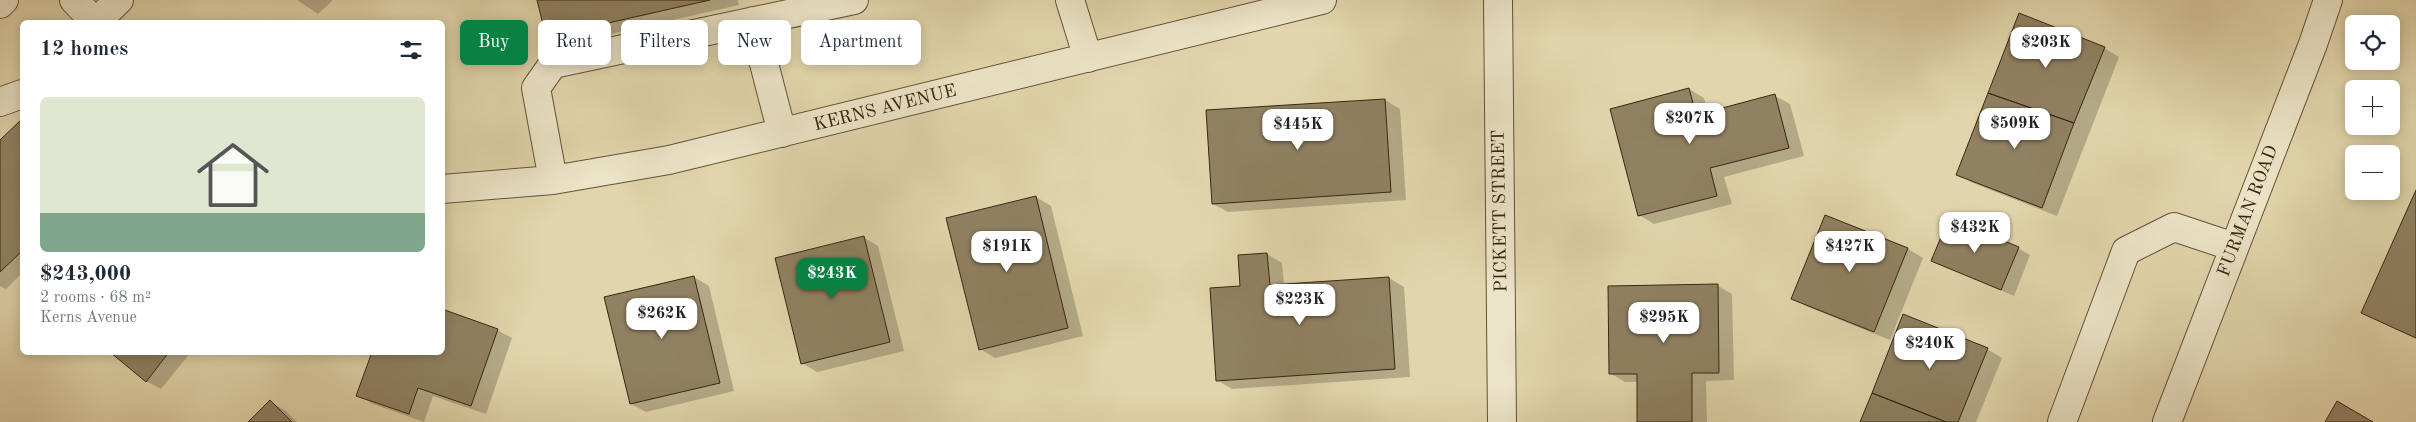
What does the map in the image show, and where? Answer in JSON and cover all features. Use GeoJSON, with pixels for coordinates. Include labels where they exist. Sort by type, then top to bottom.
{"type":"FeatureCollection","features":[{"type":"Feature","properties":{"kind":"street"},"geometry":{"type":"LineString","coordinates":[[0,4],[4,0]]}},
{"type":"Feature","properties":{"kind":"street"},"geometry":{"type":"LineString","coordinates":[[74,0],[94,20]]}},
{"type":"Feature","properties":{"kind":"street"},"geometry":{"type":"LineString","coordinates":[[98,20],[119,0]]}},
{"type":"Feature","properties":{"kind":"street"},"geometry":{"type":"LineString","coordinates":[[762,20],[854,0]]}},
{"type":"Feature","properties":{"kind":"street"},"geometry":{"type":"LineString","coordinates":[[1070,0],[1088,58]]}},
{"type":"Feature","properties":{"kind":"street","name":"KERNS AVENUE"},"geometry":{"type":"LineString","coordinates":[[445,189],[553,180],[669,160],[1322,0]]}},
{"type":"Feature","properties":{"kind":"street","name":"PICKETT STREET"},"geometry":{"type":"LineString","coordinates":[[1498,0],[1502,422]]}},
{"type":"Feature","properties":{"kind":"street","name":"FURMAN ROAD"},"geometry":{"type":"LineString","coordinates":[[2167,422],[2328,0]]}},
{"type":"Feature","properties":{"kind":"street"},"geometry":{"type":"LineString","coordinates":[[553,180],[536,88],[552,64],[718,29]]}},
{"type":"Feature","properties":{"kind":"street"},"geometry":{"type":"LineString","coordinates":[[764,65],[782,133]]}},
{"type":"Feature","properties":{"kind":"street"},"geometry":{"type":"LineString","coordinates":[[0,102],[20,95]]}},
{"type":"Feature","properties":{"kind":"street"},"geometry":{"type":"LineString","coordinates":[[2062,422],[2126,251],[2174,227],[2234,247]]}},
{"type":"Feature","properties":{"kind":"building"},"geometry":{"type":"Polygon","coordinates":[[[537,0],[710,0],[611,22],[611,20],[542,20],[537,0]]]}},
{"type":"Feature","properties":{"kind":"building"},"geometry":{"type":"Polygon","coordinates":[[[2019,13],[2105,47],[2074,123],[1988,93],[2019,13]]]}},
{"type":"Feature","properties":{"kind":"building"},"geometry":{"type":"Polygon","coordinates":[[[1689,88],[1696,115],[1775,94],[1789,148],[1710,168],[1717,196],[1638,216],[1610,109],[1689,88]]]}},
{"type":"Feature","properties":{"kind":"building"},"geometry":{"type":"Polygon","coordinates":[[[1988,93],[2074,123],[2042,208],[1956,175],[1988,93]]]}},
{"type":"Feature","properties":{"kind":"building"},"geometry":{"type":"Polygon","coordinates":[[[1385,99],[1391,192],[1212,204],[1206,110],[1385,99]]]}},
{"type":"Feature","properties":{"kind":"building"},"geometry":{"type":"Polygon","coordinates":[[[20,121],[20,253],[0,272],[0,140],[20,121]]]}},
{"type":"Feature","properties":{"kind":"building"},"geometry":{"type":"Polygon","coordinates":[[[2416,190],[2416,338],[2361,313],[2416,190]]]}},
{"type":"Feature","properties":{"kind":"building"},"geometry":{"type":"Polygon","coordinates":[[[1036,196],[1068,328],[979,350],[946,218],[1036,196]]]}},
{"type":"Feature","properties":{"kind":"building"},"geometry":{"type":"Polygon","coordinates":[[[1825,215],[1908,248],[1874,332],[1791,299],[1825,215]]]}},
{"type":"Feature","properties":{"kind":"building"},"geometry":{"type":"Polygon","coordinates":[[[1949,218],[2019,247],[2001,290],[1931,261],[1949,218]]]}},
{"type":"Feature","properties":{"kind":"building"},"geometry":{"type":"Polygon","coordinates":[[[864,236],[890,342],[801,364],[775,258],[864,236]]]}},
{"type":"Feature","properties":{"kind":"building"},"geometry":{"type":"Polygon","coordinates":[[[1267,253],[1270,285],[1389,277],[1395,369],[1216,381],[1210,288],[1240,286],[1238,255],[1267,253]]]}},
{"type":"Feature","properties":{"kind":"building"},"geometry":{"type":"Polygon","coordinates":[[[694,276],[720,383],[630,404],[604,297],[694,276]]]}},
{"type":"Feature","properties":{"kind":"building"},"geometry":{"type":"Polygon","coordinates":[[[1718,284],[1719,373],[1692,373],[1692,422],[1637,422],[1637,374],[1609,374],[1608,286],[1718,284]]]}},
{"type":"Feature","properties":{"kind":"building"},"geometry":{"type":"Polygon","coordinates":[[[445,310],[498,329],[471,406],[418,388],[409,414],[356,396],[371,355],[445,355],[445,310]]]}},
{"type":"Feature","properties":{"kind":"building"},"geometry":{"type":"Polygon","coordinates":[[[1903,314],[1988,348],[1958,422],[1946,422],[1872,393],[1903,314]]]}},
{"type":"Feature","properties":{"kind":"building"},"geometry":{"type":"Polygon","coordinates":[[[114,355],[167,355],[146,382],[114,355]]]}},
{"type":"Feature","properties":{"kind":"building"},"geometry":{"type":"Polygon","coordinates":[[[1872,393],[1946,422],[1860,422],[1872,393]]]}},
{"type":"Feature","properties":{"kind":"building"},"geometry":{"type":"Polygon","coordinates":[[[270,400],[292,422],[248,422],[270,400]]]}},
{"type":"Feature","properties":{"kind":"building"},"geometry":{"type":"Polygon","coordinates":[[[2337,401],[2373,422],[2325,422],[2337,401]]]}}]}
